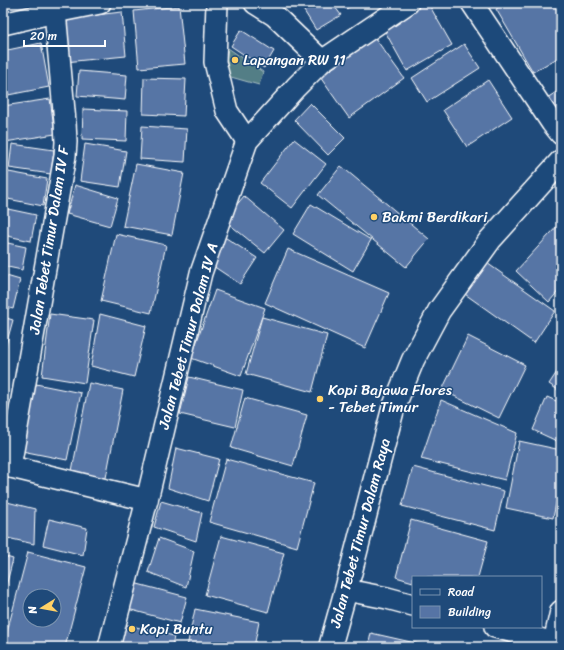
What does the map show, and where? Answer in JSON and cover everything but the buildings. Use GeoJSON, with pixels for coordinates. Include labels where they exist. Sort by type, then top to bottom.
{"type":"FeatureCollection","features":[{"type":"Feature","properties":{"kind":"street"},"geometry":{"type":"LineString","coordinates":[[3,24],[100,3]]}},
{"type":"Feature","properties":{"kind":"street"},"geometry":{"type":"LineString","coordinates":[[217,3],[215,62],[227,111],[247,141]]}},
{"type":"Feature","properties":{"kind":"street"},"geometry":{"type":"LineString","coordinates":[[255,3],[274,15],[322,61]]}},
{"type":"Feature","properties":{"kind":"street","name":"Jalan Tebet Timur Dalam IV A"},"geometry":{"type":"LineString","coordinates":[[109,647],[147,500],[201,273],[247,141],[322,61],[408,3]]}},
{"type":"Feature","properties":{"kind":"street"},"geometry":{"type":"LineString","coordinates":[[472,3],[552,123],[561,134]]}},
{"type":"Feature","properties":{"kind":"street","name":"Jalan Tebet Timur Dalam IV F"},"geometry":{"type":"LineString","coordinates":[[7,466],[65,156],[65,122],[55,12]]}},
{"type":"Feature","properties":{"kind":"street","name":"Jalan Tebet Timur Dalam Raya"},"geometry":{"type":"LineString","coordinates":[[330,647],[393,409],[412,360],[439,311],[490,240],[561,161]]}},
{"type":"Feature","properties":{"kind":"street"},"geometry":{"type":"LineString","coordinates":[[7,466],[147,500]]}},
{"type":"Feature","properties":{"kind":"street"},"geometry":{"type":"LineString","coordinates":[[346,590],[412,605]]}},
{"type":"Feature","properties":{"kind":"street"},"geometry":{"type":"LineString","coordinates":[[498,628],[556,645],[561,611]]}},
{"type":"Feature","properties":{"kind":"green space","name":"Lapangan RW 11"},"geometry":{"type":"Polygon","coordinates":[[[228,48],[263,72],[259,85],[224,75],[228,48]]]}},
{"type":"Feature","properties":{"kind":"place","name":"Lapangan RW 11"},"geometry":{"type":"Point","coordinates":[235,60]}},
{"type":"Feature","properties":{"kind":"place","name":"Bakmi Berdikari"},"geometry":{"type":"Point","coordinates":[374,217]}},
{"type":"Feature","properties":{"kind":"place","name":"Kopi Bajawa Flores - Tebet Timur"},"geometry":{"type":"Point","coordinates":[320,399]}},
{"type":"Feature","properties":{"kind":"place","name":"Kopi Buntu"},"geometry":{"type":"Point","coordinates":[132,629]}}]}
